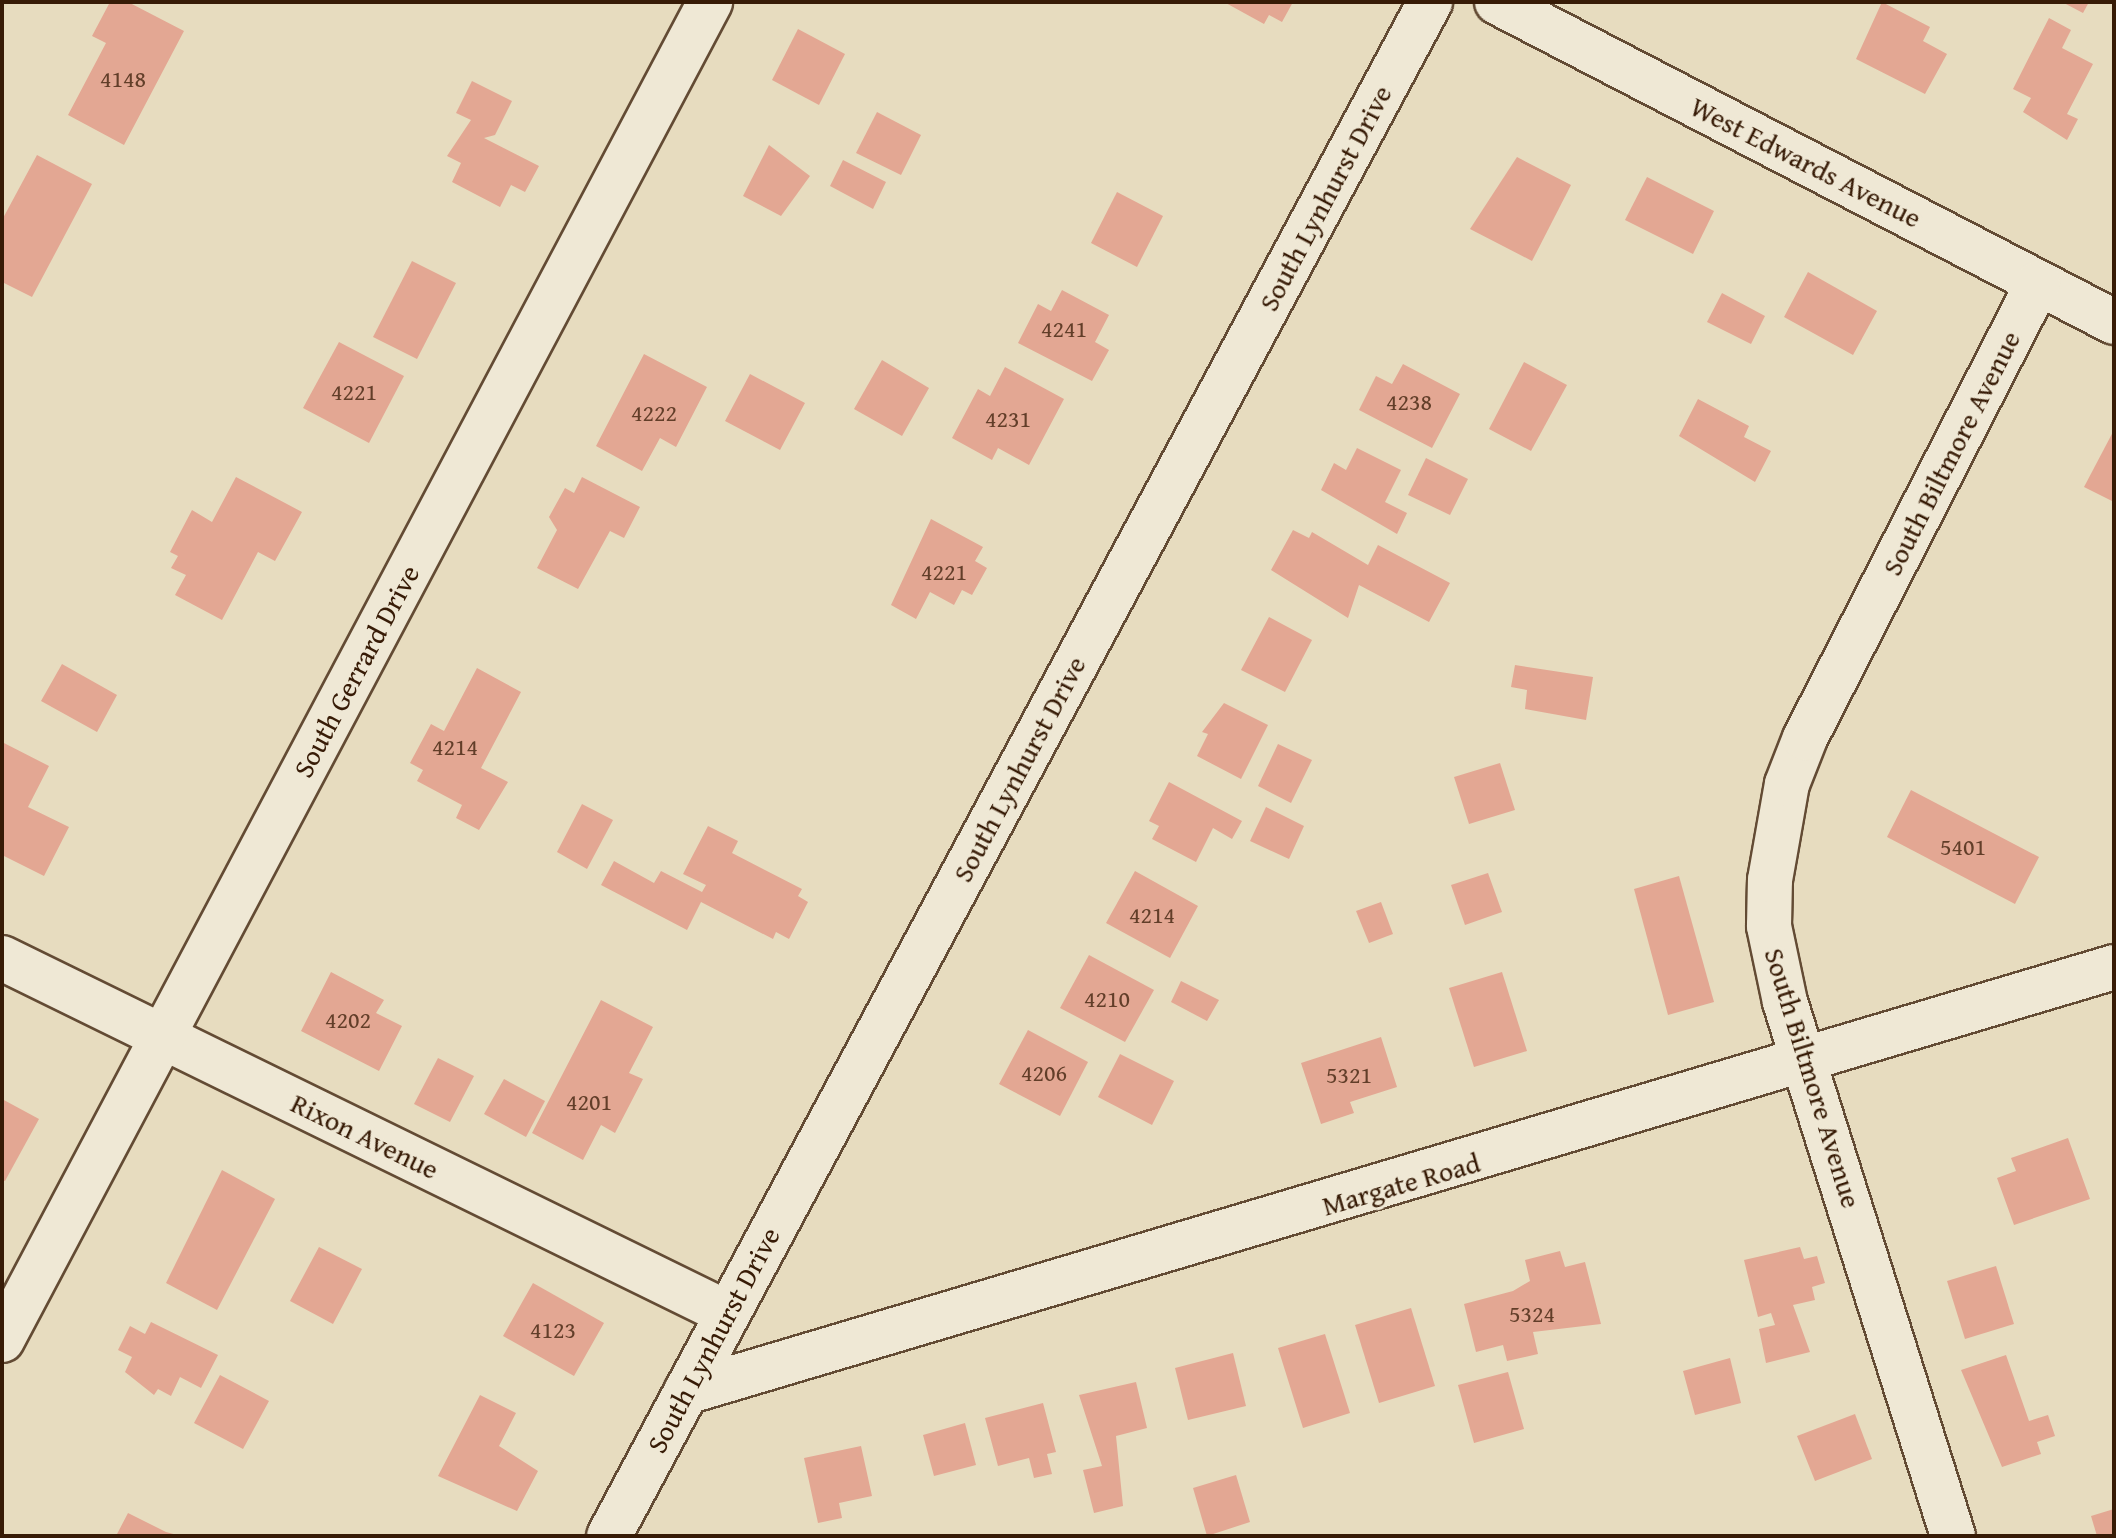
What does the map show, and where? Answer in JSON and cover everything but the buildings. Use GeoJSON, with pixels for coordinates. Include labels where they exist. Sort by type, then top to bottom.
{"type":"FeatureCollection","features":[{"type":"Feature","properties":{"kind":"street","name":"South Gerrard Drive"},"geometry":{"type":"LineString","coordinates":[[2,1340],[710,2]]}},
{"type":"Feature","properties":{"kind":"street","name":"South Lynhurst Drive"},"geometry":{"type":"LineString","coordinates":[[609,1536],[1430,2]]}},
{"type":"Feature","properties":{"kind":"street","name":"West Edwards Avenue"},"geometry":{"type":"LineString","coordinates":[[1497,2],[2114,322]]}},
{"type":"Feature","properties":{"kind":"street","name":"South Biltmore Avenue"},"geometry":{"type":"LineString","coordinates":[[1953,1536],[1807,1064],[1769,926],[1787,784],[2038,283]]}},
{"type":"Feature","properties":{"kind":"street","name":"Rixon Avenue"},"geometry":{"type":"LineString","coordinates":[[2,958],[727,1313]]}},
{"type":"Feature","properties":{"kind":"street","name":"Margate Road"},"geometry":{"type":"LineString","coordinates":[[686,1392],[1807,1064],[2114,967]]}}]}
